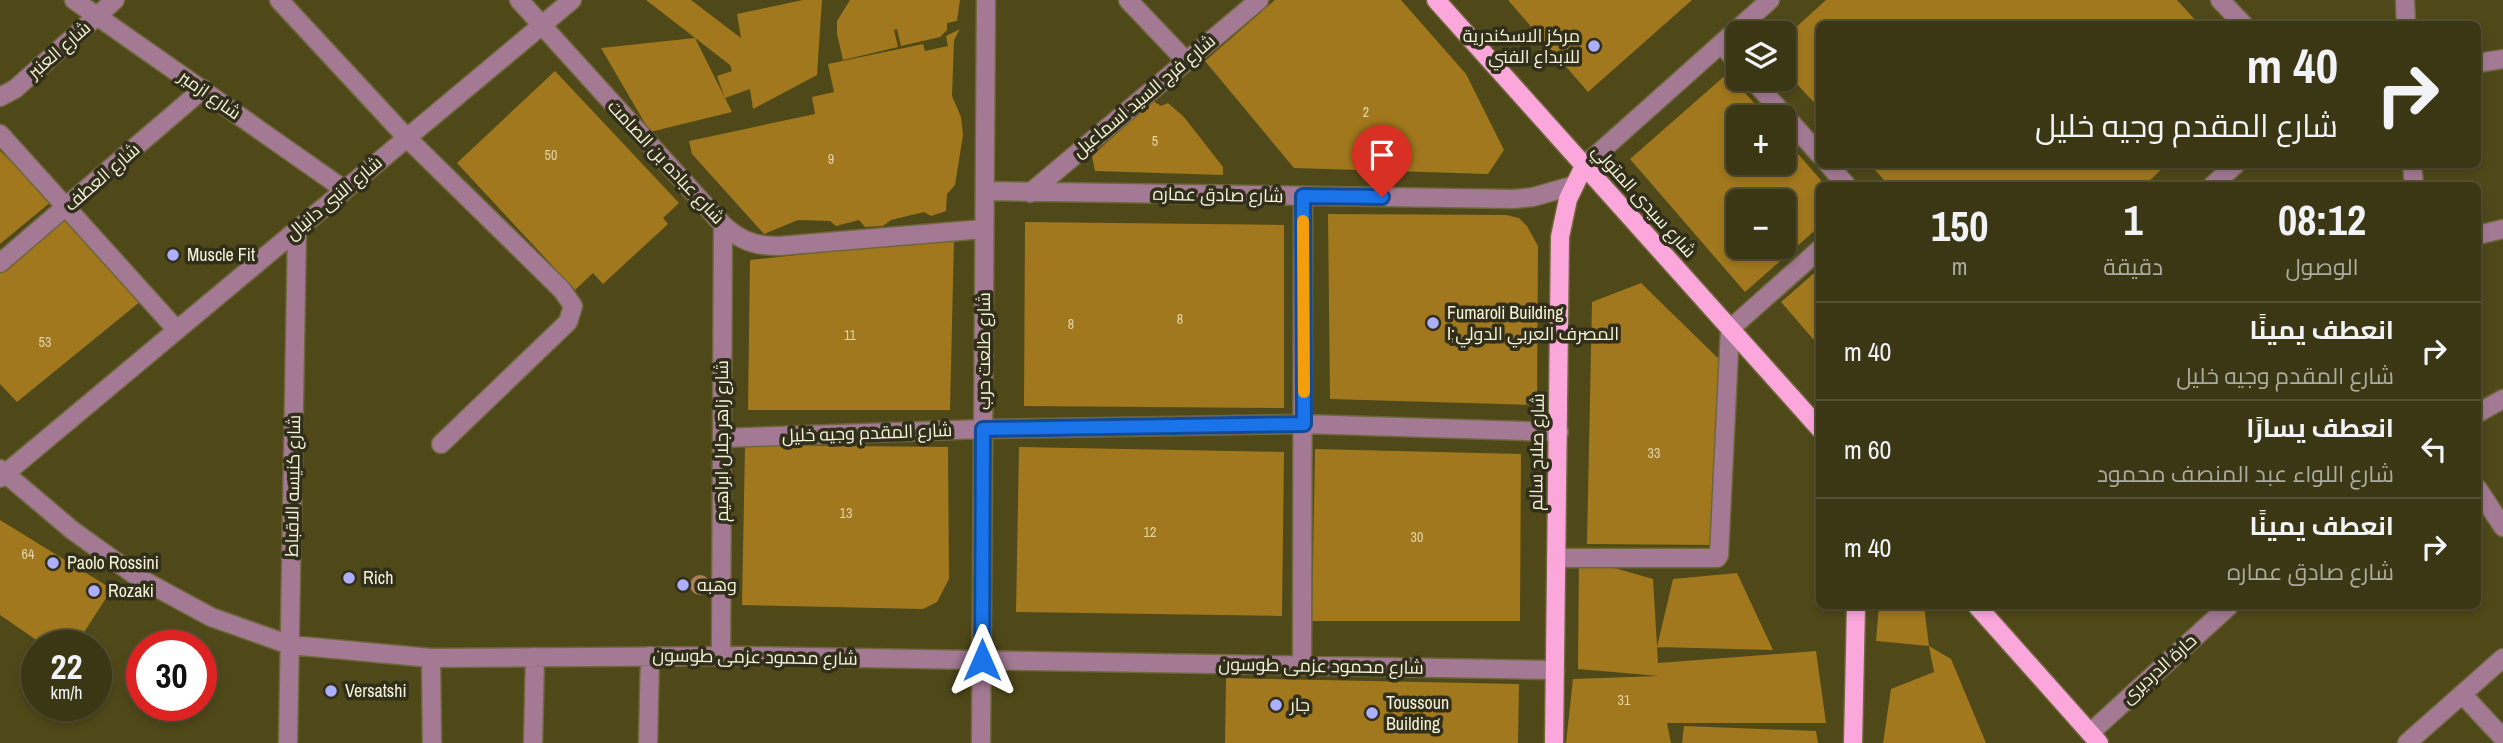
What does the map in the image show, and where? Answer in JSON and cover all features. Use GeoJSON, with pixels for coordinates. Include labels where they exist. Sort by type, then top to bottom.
{"type":"FeatureCollection","features":[{"type":"Feature","properties":{"kind":"main road","name":"شارع سيدى المتولي"},"geometry":{"type":"LineString","coordinates":[[1436,0],[1816,425]]}},
{"type":"Feature","properties":{"kind":"main road","name":"شارع صلاح سالم"},"geometry":{"type":"LineString","coordinates":[[1554,743],[1560,237],[1568,199],[1584,166]]}},
{"type":"Feature","properties":{"kind":"main road"},"geometry":{"type":"LineString","coordinates":[[1853,743],[1856,609]]}},
{"type":"Feature","properties":{"kind":"main road"},"geometry":{"type":"LineString","coordinates":[[1980,609],[2094,738]]}},
{"type":"Feature","properties":{"kind":"street","name":"شارع ازمير"},"geometry":{"type":"LineString","coordinates":[[74,0],[345,190]]}},
{"type":"Feature","properties":{"kind":"street","name":"شارع العنبر"},"geometry":{"type":"LineString","coordinates":[[0,97],[15,89],[115,0]]}},
{"type":"Feature","properties":{"kind":"street"},"geometry":{"type":"LineString","coordinates":[[279,0],[407,138],[562,290],[573,306],[568,321],[441,444]]}},
{"type":"Feature","properties":{"kind":"street","name":"شارع عباده بن الصامت"},"geometry":{"type":"LineString","coordinates":[[519,0],[738,239],[758,246],[984,229]]}},
{"type":"Feature","properties":{"kind":"street","name":"شارع النبى دانيال"},"geometry":{"type":"LineString","coordinates":[[2,474],[572,0]]}},
{"type":"Feature","properties":{"kind":"street","name":"شارع طلعت حرب"},"geometry":{"type":"LineString","coordinates":[[981,743],[986,0]]}},
{"type":"Feature","properties":{"kind":"street"},"geometry":{"type":"LineString","coordinates":[[1128,0],[1186,61]]}},
{"type":"Feature","properties":{"kind":"street","name":"شارع فرج السيد اسماعيل"},"geometry":{"type":"LineString","coordinates":[[1030,193],[1259,0]]}},
{"type":"Feature","properties":{"kind":"street"},"geometry":{"type":"LineString","coordinates":[[1584,166],[1770,0]]}},
{"type":"Feature","properties":{"kind":"street"},"geometry":{"type":"LineString","coordinates":[[2220,0],[2240,21]]}},
{"type":"Feature","properties":{"kind":"street"},"geometry":{"type":"LineString","coordinates":[[1721,44],[1726,50]]}},
{"type":"Feature","properties":{"kind":"street"},"geometry":{"type":"LineString","coordinates":[[2481,63],[2503,59]]}},
{"type":"Feature","properties":{"kind":"street","name":"شارع العطف"},"geometry":{"type":"LineString","coordinates":[[0,263],[203,89]]}},
{"type":"Feature","properties":{"kind":"street"},"geometry":{"type":"LineString","coordinates":[[1763,91],[1816,151]]}},
{"type":"Feature","properties":{"kind":"street"},"geometry":{"type":"LineString","coordinates":[[0,134],[176,329]]}},
{"type":"Feature","properties":{"kind":"street"},"geometry":{"type":"LineString","coordinates":[[1831,168],[1844,182]]}},
{"type":"Feature","properties":{"kind":"street"},"geometry":{"type":"LineString","coordinates":[[2217,182],[2232,168]]}},
{"type":"Feature","properties":{"kind":"street","name":"شارع صادق عماره"},"geometry":{"type":"LineString","coordinates":[[985,191],[1514,199],[1533,197],[1575,185]]}},
{"type":"Feature","properties":{"kind":"street"},"geometry":{"type":"LineString","coordinates":[[1301,665],[1303,196]]}},
{"type":"Feature","properties":{"kind":"street","name":"شارع زاهر جلال ابراهيم"},"geometry":{"type":"LineString","coordinates":[[720,658],[723,225]]}},
{"type":"Feature","properties":{"kind":"street"},"geometry":{"type":"LineString","coordinates":[[2481,234],[2503,229]]}},
{"type":"Feature","properties":{"kind":"street","name":"شارع كنيسه الاقباط"},"geometry":{"type":"LineString","coordinates":[[288,743],[297,230]]}},
{"type":"Feature","properties":{"kind":"street"},"geometry":{"type":"LineString","coordinates":[[1556,558],[1717,558],[1730,329],[1816,253]]}},
{"type":"Feature","properties":{"kind":"street"},"geometry":{"type":"LineString","coordinates":[[2481,411],[2503,399]]}},
{"type":"Feature","properties":{"kind":"street","name":"شارع المقدم وجيه خليل"},"geometry":{"type":"LineString","coordinates":[[722,438],[983,429],[1304,424],[1559,432]]}},
{"type":"Feature","properties":{"kind":"street","name":"شارع محمود عزمى طوسون"},"geometry":{"type":"LineString","coordinates":[[2,474],[72,530],[139,578],[211,617],[290,645],[431,658],[650,656],[1555,670]]}},
{"type":"Feature","properties":{"kind":"street"},"geometry":{"type":"LineString","coordinates":[[2481,494],[2503,527]]}},
{"type":"Feature","properties":{"kind":"street","name":"حارة الدرديرى"},"geometry":{"type":"LineString","coordinates":[[2094,738],[2226,609]]}},
{"type":"Feature","properties":{"kind":"street"},"geometry":{"type":"LineString","coordinates":[[648,743],[650,656]]}},
{"type":"Feature","properties":{"kind":"street"},"geometry":{"type":"LineString","coordinates":[[533,743],[535,657]]}},
{"type":"Feature","properties":{"kind":"street"},"geometry":{"type":"LineString","coordinates":[[431,658],[432,743]]}},
{"type":"Feature","properties":{"kind":"street"},"geometry":{"type":"LineString","coordinates":[[2407,743],[2503,658]]}},
{"type":"Feature","properties":{"kind":"street"},"geometry":{"type":"LineString","coordinates":[[2462,694],[2503,738]]}},
{"type":"Feature","properties":{"kind":"building"},"geometry":{"type":"Polygon","coordinates":[[[646,0],[691,0],[741,38],[737,14],[803,0],[822,0],[817,75],[753,109],[750,89],[725,98],[717,76],[732,71],[730,65],[646,0]]]}},
{"type":"Feature","properties":{"kind":"building"},"geometry":{"type":"Polygon","coordinates":[[[850,0],[960,0],[957,21],[947,23],[947,30],[940,37],[901,46],[897,29],[894,30],[898,47],[843,60],[837,21],[850,0]]]}},
{"type":"Feature","properties":{"kind":"building"},"geometry":{"type":"Polygon","coordinates":[[[1275,0],[1401,0],[1466,74],[1504,150],[1488,174],[1294,168],[1205,61],[1275,0]]]}},
{"type":"Feature","properties":{"kind":"building","name":"مركز الاسكندرية للابداع الفني"},"geometry":{"type":"Polygon","coordinates":[[[1508,0],[1692,0],[1588,92],[1508,0]]]}},
{"type":"Feature","properties":{"kind":"building"},"geometry":{"type":"Polygon","coordinates":[[[1826,0],[2177,0],[2196,21],[1816,21],[1816,105],[1796,83],[1796,27],[1826,0]]]}},
{"type":"Feature","properties":{"kind":"building"},"geometry":{"type":"Polygon","coordinates":[[[960,29],[954,40],[952,96],[961,117],[963,135],[955,185],[947,194],[946,211],[931,216],[924,212],[891,220],[883,226],[865,227],[859,220],[836,226],[830,221],[798,220],[764,234],[692,154],[689,141],[815,114],[812,97],[834,92],[828,64],[923,44],[925,51],[948,46],[946,36],[960,29]]]}},
{"type":"Feature","properties":{"kind":"building"},"geometry":{"type":"Polygon","coordinates":[[[695,38],[732,112],[650,132],[601,48],[695,38]]]}},
{"type":"Feature","properties":{"kind":"building"},"geometry":{"type":"Polygon","coordinates":[[[555,71],[679,203],[663,218],[668,224],[603,284],[593,273],[575,290],[457,163],[555,71]]]}},
{"type":"Feature","properties":{"kind":"building"},"geometry":{"type":"Polygon","coordinates":[[[1726,75],[1726,91],[1744,91],[1756,105],[1726,105],[1726,175],[1796,175],[1796,152],[1822,182],[1816,182],[1816,230],[1796,247],[1796,189],[1726,189],[1726,259],[1782,259],[1745,292],[1630,159],[1726,75]]]}},
{"type":"Feature","properties":{"kind":"building"},"geometry":{"type":"Polygon","coordinates":[[[1153,101],[1161,106],[1168,103],[1184,117],[1223,167],[1223,175],[1095,171],[1092,156],[1153,101]]]}},
{"type":"Feature","properties":{"kind":"building"},"geometry":{"type":"Polygon","coordinates":[[[0,151],[52,201],[0,244],[0,151]]]}},
{"type":"Feature","properties":{"kind":"building"},"geometry":{"type":"Polygon","coordinates":[[[1873,168],[2163,168],[2148,182],[1886,182],[1873,168]]]}},
{"type":"Feature","properties":{"kind":"building","name":"Fumaroli Building I;المصرف العربي الدولي"},"geometry":{"type":"Polygon","coordinates":[[[1328,214],[1506,215],[1519,218],[1527,226],[1538,246],[1537,405],[1330,399],[1328,214]]]}},
{"type":"Feature","properties":{"kind":"building"},"geometry":{"type":"Polygon","coordinates":[[[65,218],[141,301],[17,402],[0,384],[0,272],[65,218]]]}},
{"type":"Feature","properties":{"kind":"building"},"geometry":{"type":"Polygon","coordinates":[[[1025,222],[1284,225],[1284,408],[1024,406],[1025,222]]]}},
{"type":"Feature","properties":{"kind":"building"},"geometry":{"type":"Polygon","coordinates":[[[954,239],[950,410],[748,410],[750,260],[954,239]]]}},
{"type":"Feature","properties":{"kind":"building"},"geometry":{"type":"Polygon","coordinates":[[[1816,271],[1816,342],[1781,302],[1816,271]]]}},
{"type":"Feature","properties":{"kind":"building"},"geometry":{"type":"Polygon","coordinates":[[[1641,283],[1722,362],[1716,545],[1587,544],[1592,302],[1641,283]]]}},
{"type":"Feature","properties":{"kind":"building"},"geometry":{"type":"Polygon","coordinates":[[[745,445],[948,447],[949,579],[937,602],[923,609],[742,605],[745,445]]]}},
{"type":"Feature","properties":{"kind":"building"},"geometry":{"type":"Polygon","coordinates":[[[1019,447],[1284,452],[1282,616],[1016,612],[1019,447]]]}},
{"type":"Feature","properties":{"kind":"building"},"geometry":{"type":"Polygon","coordinates":[[[1315,449],[1521,454],[1520,621],[1312,621],[1315,449]]]}},
{"type":"Feature","properties":{"kind":"building"},"geometry":{"type":"Polygon","coordinates":[[[0,520],[112,589],[85,630],[22,630],[0,615],[0,520]]]}},
{"type":"Feature","properties":{"kind":"building"},"geometry":{"type":"Polygon","coordinates":[[[1579,558],[1653,579],[1658,663],[1816,651],[1826,723],[1667,723],[1671,743],[1566,743],[1573,679],[1659,676],[1578,669],[1579,558]]]}},
{"type":"Feature","properties":{"kind":"building"},"geometry":{"type":"Polygon","coordinates":[[[1737,573],[1773,650],[1657,647],[1673,579],[1737,573]]]}},
{"type":"Feature","properties":{"kind":"building"},"geometry":{"type":"Polygon","coordinates":[[[1879,609],[1924,609],[1929,646],[1876,641],[1879,609]]]}},
{"type":"Feature","properties":{"kind":"building"},"geometry":{"type":"Polygon","coordinates":[[[1929,646],[1951,659],[1986,743],[1883,743],[1891,689],[1934,672],[1929,646]]]}},
{"type":"Feature","properties":{"kind":"building","name":"Toussoun Building"},"geometry":{"type":"Polygon","coordinates":[[[1226,678],[1519,684],[1518,743],[1225,743],[1226,678]]]}},
{"type":"Feature","properties":{"kind":"building"},"geometry":{"type":"Polygon","coordinates":[[[1684,726],[1816,731],[1818,743],[1682,743],[1684,726]]]}},
{"type":"Feature","properties":{"kind":"slow traffic"},"geometry":{"type":"LineString","coordinates":[[1303,221],[1304,392]]}},
{"type":"Feature","properties":{"kind":"place","name":"مركز الاسكندرية للابداع الفني"},"geometry":{"type":"Point","coordinates":[1594,46]}},
{"type":"Feature","properties":{"kind":"place","name":"Muscle Fit"},"geometry":{"type":"Point","coordinates":[173,255]}},
{"type":"Feature","properties":{"kind":"place","name":"Fumaroli Building I;المصرف العربي الدولي"},"geometry":{"type":"Point","coordinates":[1433,323]}},
{"type":"Feature","properties":{"kind":"place","name":"Paolo Rossini"},"geometry":{"type":"Point","coordinates":[53,563]}},
{"type":"Feature","properties":{"kind":"place","name":"Rich"},"geometry":{"type":"Point","coordinates":[349,578]}},
{"type":"Feature","properties":{"kind":"place","name":"وهبه"},"geometry":{"type":"Point","coordinates":[683,585]}},
{"type":"Feature","properties":{"kind":"place","name":"Rozaki"},"geometry":{"type":"Point","coordinates":[94,591]}},
{"type":"Feature","properties":{"kind":"place","name":"Versatshi"},"geometry":{"type":"Point","coordinates":[331,691]}},
{"type":"Feature","properties":{"kind":"place","name":"جار"},"geometry":{"type":"Point","coordinates":[1276,705]}},
{"type":"Feature","properties":{"kind":"place","name":"Toussoun Building"},"geometry":{"type":"Point","coordinates":[1372,713]}},
{"type":"Feature","properties":{"kind":"route"},"geometry":{"type":"LineString","coordinates":[[982,660],[983,429],[1304,424],[1303,196],[1382,197]]}}]}
